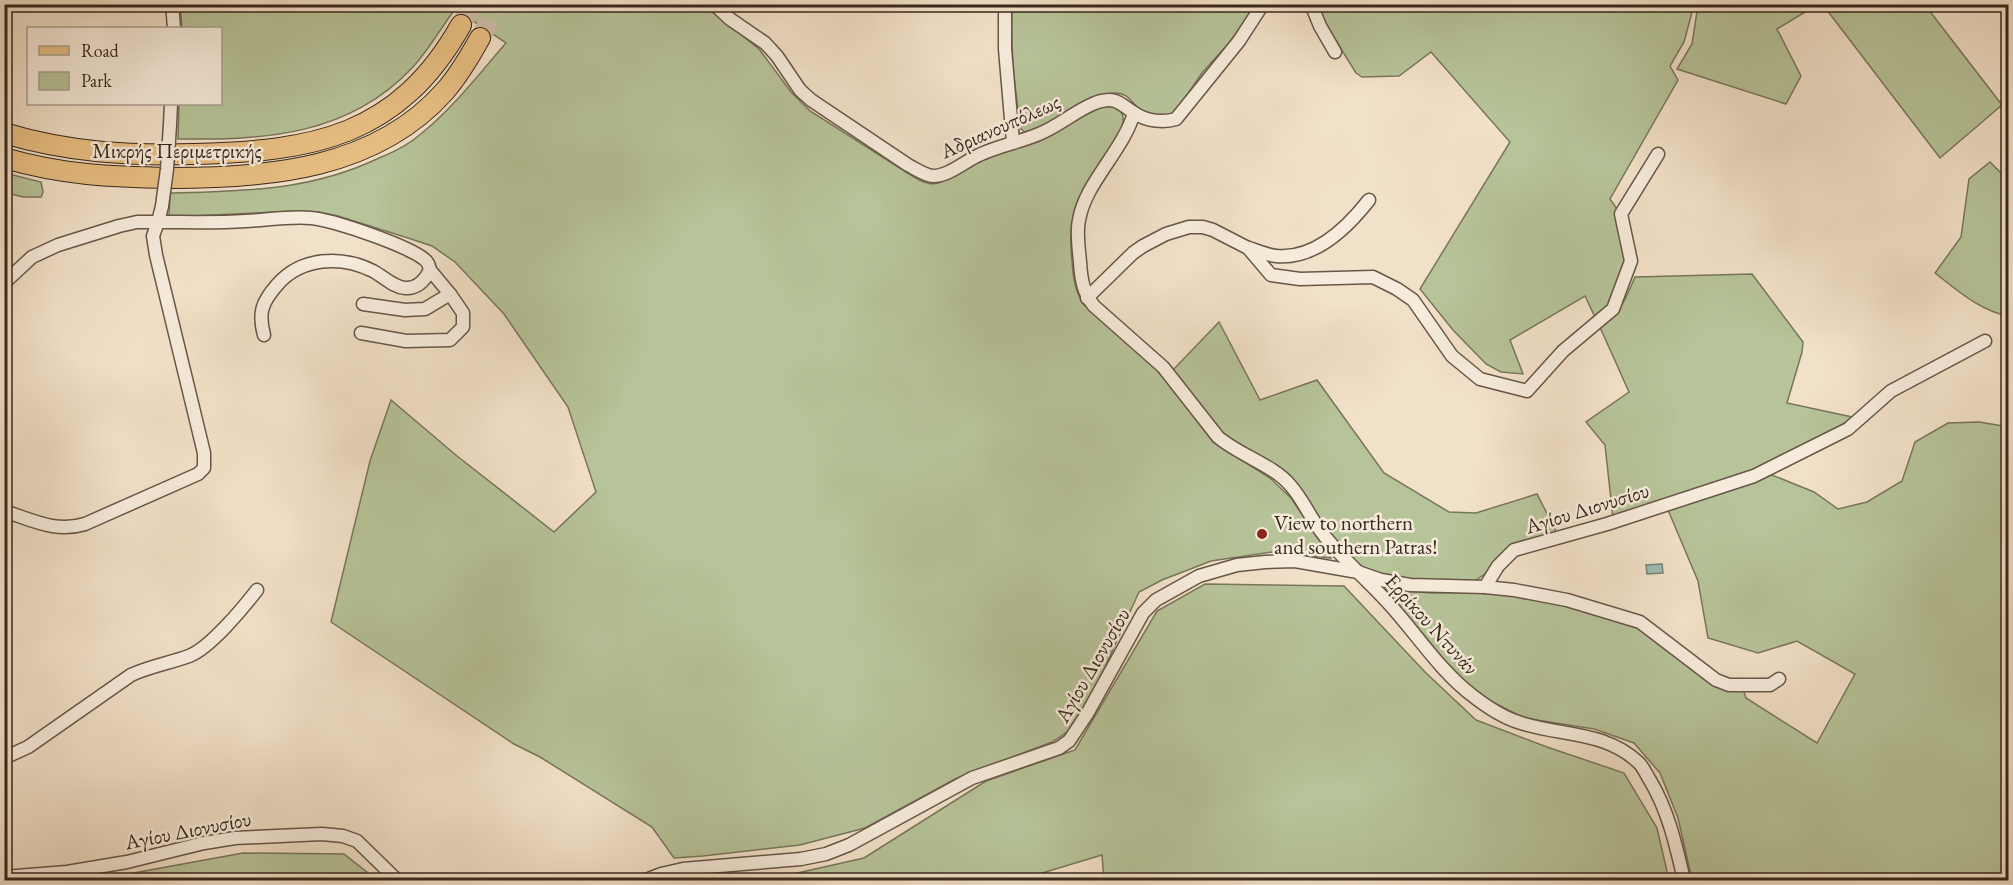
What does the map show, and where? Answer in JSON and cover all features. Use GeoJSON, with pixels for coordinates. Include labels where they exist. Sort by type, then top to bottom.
{"type":"FeatureCollection","features":[{"type":"Feature","properties":{"kind":"main road","name":"Μικρής Περιμετρικής"},"geometry":{"type":"LineString","coordinates":[[4,133],[74,150],[128,154],[230,153],[302,146],[347,131],[392,107],[429,72],[461,25]]}},
{"type":"Feature","properties":{"kind":"main road","name":"Μικρής Περιμετρικής"},"geometry":{"type":"LineString","coordinates":[[4,158],[54,170],[138,178],[246,176],[270,174],[324,163],[372,145],[415,118],[452,82],[480,38]]}},
{"type":"Feature","properties":{"kind":"street"},"geometry":{"type":"LineString","coordinates":[[172,4],[174,27]]}},
{"type":"Feature","properties":{"kind":"street","name":"Αδριανουπόλεως"},"geometry":{"type":"LineString","coordinates":[[714,4],[730,19],[765,43],[777,56],[800,90],[811,100],[923,173],[933,176],[942,174],[976,156],[1038,135],[1087,107],[1106,101],[1121,103],[1134,113],[1148,119],[1166,121],[1179,117],[1239,41],[1263,4]]}},
{"type":"Feature","properties":{"kind":"street"},"geometry":{"type":"LineString","coordinates":[[1005,4],[1005,49],[1013,142]]}},
{"type":"Feature","properties":{"kind":"street"},"geometry":{"type":"LineString","coordinates":[[1311,4],[1320,27],[1335,51]]}},
{"type":"Feature","properties":{"kind":"street"},"geometry":{"type":"LineString","coordinates":[[4,511],[56,528],[75,527],[198,474],[204,468],[204,453],[153,236],[162,206],[171,105]]}},
{"type":"Feature","properties":{"kind":"street"},"geometry":{"type":"LineString","coordinates":[[1134,113],[1122,141],[1087,196],[1080,214],[1079,255],[1082,281],[1087,298],[1133,253],[1154,240],[1180,230],[1203,227],[1248,248],[1279,256],[1306,253],[1332,238],[1358,215],[1369,200]]}},
{"type":"Feature","properties":{"kind":"street"},"geometry":{"type":"LineString","coordinates":[[1248,248],[1271,275],[1300,279],[1373,277],[1397,289],[1413,300],[1452,356],[1480,379],[1527,391],[1563,351],[1613,309],[1631,261],[1621,214],[1658,154]]}},
{"type":"Feature","properties":{"kind":"street"},"geometry":{"type":"LineString","coordinates":[[4,283],[32,257],[58,245],[137,222],[216,223],[295,217],[313,218],[407,249],[425,260],[463,313],[463,327],[450,340],[406,341],[361,333]]}},
{"type":"Feature","properties":{"kind":"street"},"geometry":{"type":"LineString","coordinates":[[264,335],[260,313],[267,297],[283,278],[301,265],[327,261],[352,263],[372,270],[397,286],[407,288],[422,282],[430,270]]}},
{"type":"Feature","properties":{"kind":"street"},"geometry":{"type":"LineString","coordinates":[[363,304],[405,310],[425,309],[450,294]]}},
{"type":"Feature","properties":{"kind":"street","name":"Ερρίκου Ντυνάν"},"geometry":{"type":"LineString","coordinates":[[1087,298],[1163,367],[1218,437],[1292,486],[1322,533],[1395,610],[1453,679],[1476,699],[1519,722],[1606,741],[1624,750],[1641,765],[1658,793],[1672,829],[1684,880]]}},
{"type":"Feature","properties":{"kind":"street","name":"Αγίου Διονυσίου"},"geometry":{"type":"LineString","coordinates":[[646,880],[683,869],[801,859],[826,854],[849,845],[972,778],[1059,748],[1076,732],[1143,613],[1161,596],[1199,576],[1237,565],[1296,561],[1358,572],[1381,580],[1410,585],[1485,587],[1498,566],[1514,550],[1607,524],[1754,476],[1848,429],[1891,391],[1986,340]]}},
{"type":"Feature","properties":{"kind":"street"},"geometry":{"type":"LineString","coordinates":[[1485,587],[1567,600],[1640,622],[1716,680],[1729,685],[1770,685],[1779,679]]}},
{"type":"Feature","properties":{"kind":"street"},"geometry":{"type":"LineString","coordinates":[[4,758],[33,744],[131,675],[198,652],[228,623],[256,590]]}},
{"type":"Feature","properties":{"kind":"street","name":"Αγίου Διονυσίου"},"geometry":{"type":"LineString","coordinates":[[4,877],[67,872],[128,862],[204,843],[235,838],[322,834],[343,836],[357,841],[397,880]]}},
{"type":"Feature","properties":{"kind":"green space"},"geometry":{"type":"Polygon","coordinates":[[[180,5],[704,5],[759,49],[791,92],[810,111],[914,177],[932,184],[943,182],[959,170],[1097,107],[1115,108],[1123,116],[1121,130],[1083,190],[1071,227],[1074,279],[1078,295],[1084,305],[1150,362],[1213,442],[1270,478],[1291,498],[1331,558],[1272,552],[1211,561],[1162,580],[1139,592],[1095,689],[1070,730],[1052,742],[957,778],[865,828],[800,845],[674,858],[652,827],[540,757],[514,744],[331,622],[370,461],[391,400],[457,456],[554,532],[596,492],[568,407],[504,314],[455,262],[432,246],[338,216],[297,211],[169,217],[170,193],[251,190],[302,183],[353,169],[396,150],[434,123],[506,43],[455,9],[412,68],[387,91],[361,108],[333,121],[273,135],[178,139],[179,105],[222,105],[222,27],[182,27],[180,5]]]}},
{"type":"Feature","properties":{"kind":"green space"},"geometry":{"type":"Polygon","coordinates":[[[1012,5],[1256,5],[1229,43],[1202,73],[1173,115],[1149,114],[1138,108],[1127,96],[1115,93],[1091,99],[1048,123],[1025,132],[1021,129],[1015,82],[1012,5]]]}},
{"type":"Feature","properties":{"kind":"green space"},"geometry":{"type":"Polygon","coordinates":[[[1317,5],[1694,5],[1684,42],[1670,66],[1678,80],[1610,199],[1617,209],[1626,262],[1609,305],[1595,317],[1585,296],[1510,340],[1523,374],[1501,372],[1486,364],[1453,330],[1420,289],[1510,142],[1431,52],[1399,76],[1362,77],[1356,73],[1328,28],[1317,5]]]}},
{"type":"Feature","properties":{"kind":"green space"},"geometry":{"type":"Polygon","coordinates":[[[1698,5],[1817,5],[1777,29],[1801,76],[1786,104],[1677,69],[1692,44],[1698,5]]]}},
{"type":"Feature","properties":{"kind":"green space"},"geometry":{"type":"Polygon","coordinates":[[[1823,5],[1925,5],[2002,105],[1940,158],[1823,5]]]}},
{"type":"Feature","properties":{"kind":"green space"},"geometry":{"type":"Polygon","coordinates":[[[1990,162],[2008,180],[2008,316],[1978,305],[1935,273],[1961,237],[1969,179],[1990,162]]]}},
{"type":"Feature","properties":{"kind":"green space"},"geometry":{"type":"Polygon","coordinates":[[[5,173],[41,182],[43,192],[41,197],[5,194],[5,173]]]}},
{"type":"Feature","properties":{"kind":"green space"},"geometry":{"type":"Polygon","coordinates":[[[1752,274],[1803,342],[1787,403],[1852,417],[1841,426],[1755,470],[1613,518],[1605,445],[1586,422],[1629,392],[1599,325],[1622,305],[1635,277],[1752,274]]]}},
{"type":"Feature","properties":{"kind":"green space"},"geometry":{"type":"Polygon","coordinates":[[[1219,322],[1260,400],[1317,380],[1384,473],[1449,512],[1476,513],[1537,494],[1557,533],[1512,545],[1496,559],[1486,573],[1475,581],[1402,580],[1361,567],[1328,533],[1295,486],[1228,440],[1212,424],[1173,370],[1219,322]]]}},
{"type":"Feature","properties":{"kind":"green space"},"geometry":{"type":"Polygon","coordinates":[[[1979,422],[2003,426],[2008,433],[2008,880],[1692,880],[1678,818],[1660,773],[1634,743],[1594,729],[1524,718],[1475,693],[1459,681],[1380,589],[1431,593],[1485,592],[1548,601],[1638,625],[1717,685],[1743,689],[1746,698],[1817,743],[1855,674],[1797,641],[1758,653],[1708,638],[1698,581],[1668,510],[1772,475],[1814,492],[1838,509],[1867,502],[1902,481],[1915,442],[1948,423],[1979,422]]]}},
{"type":"Feature","properties":{"kind":"green space"},"geometry":{"type":"Polygon","coordinates":[[[1205,584],[1344,586],[1425,672],[1476,720],[1624,773],[1657,828],[1669,880],[1104,880],[1102,855],[1019,880],[766,880],[864,858],[986,781],[1075,750],[1157,611],[1205,584]]]}},
{"type":"Feature","properties":{"kind":"green space"},"geometry":{"type":"Polygon","coordinates":[[[243,853],[344,854],[377,880],[95,880],[243,853]]]}},
{"type":"Feature","properties":{"kind":"water"},"geometry":{"type":"Polygon","coordinates":[[[1662,564],[1663,573],[1647,574],[1646,565],[1662,564]]]}},
{"type":"Feature","properties":{"kind":"tunnel"},"geometry":{"type":"LineString","coordinates":[[461,25],[472,4]]}},
{"type":"Feature","properties":{"kind":"tunnel"},"geometry":{"type":"LineString","coordinates":[[480,38],[499,4]]}},
{"type":"Feature","properties":{"kind":"place","name":"View to northern and southern Patras!"},"geometry":{"type":"Point","coordinates":[1262,534]}}]}
